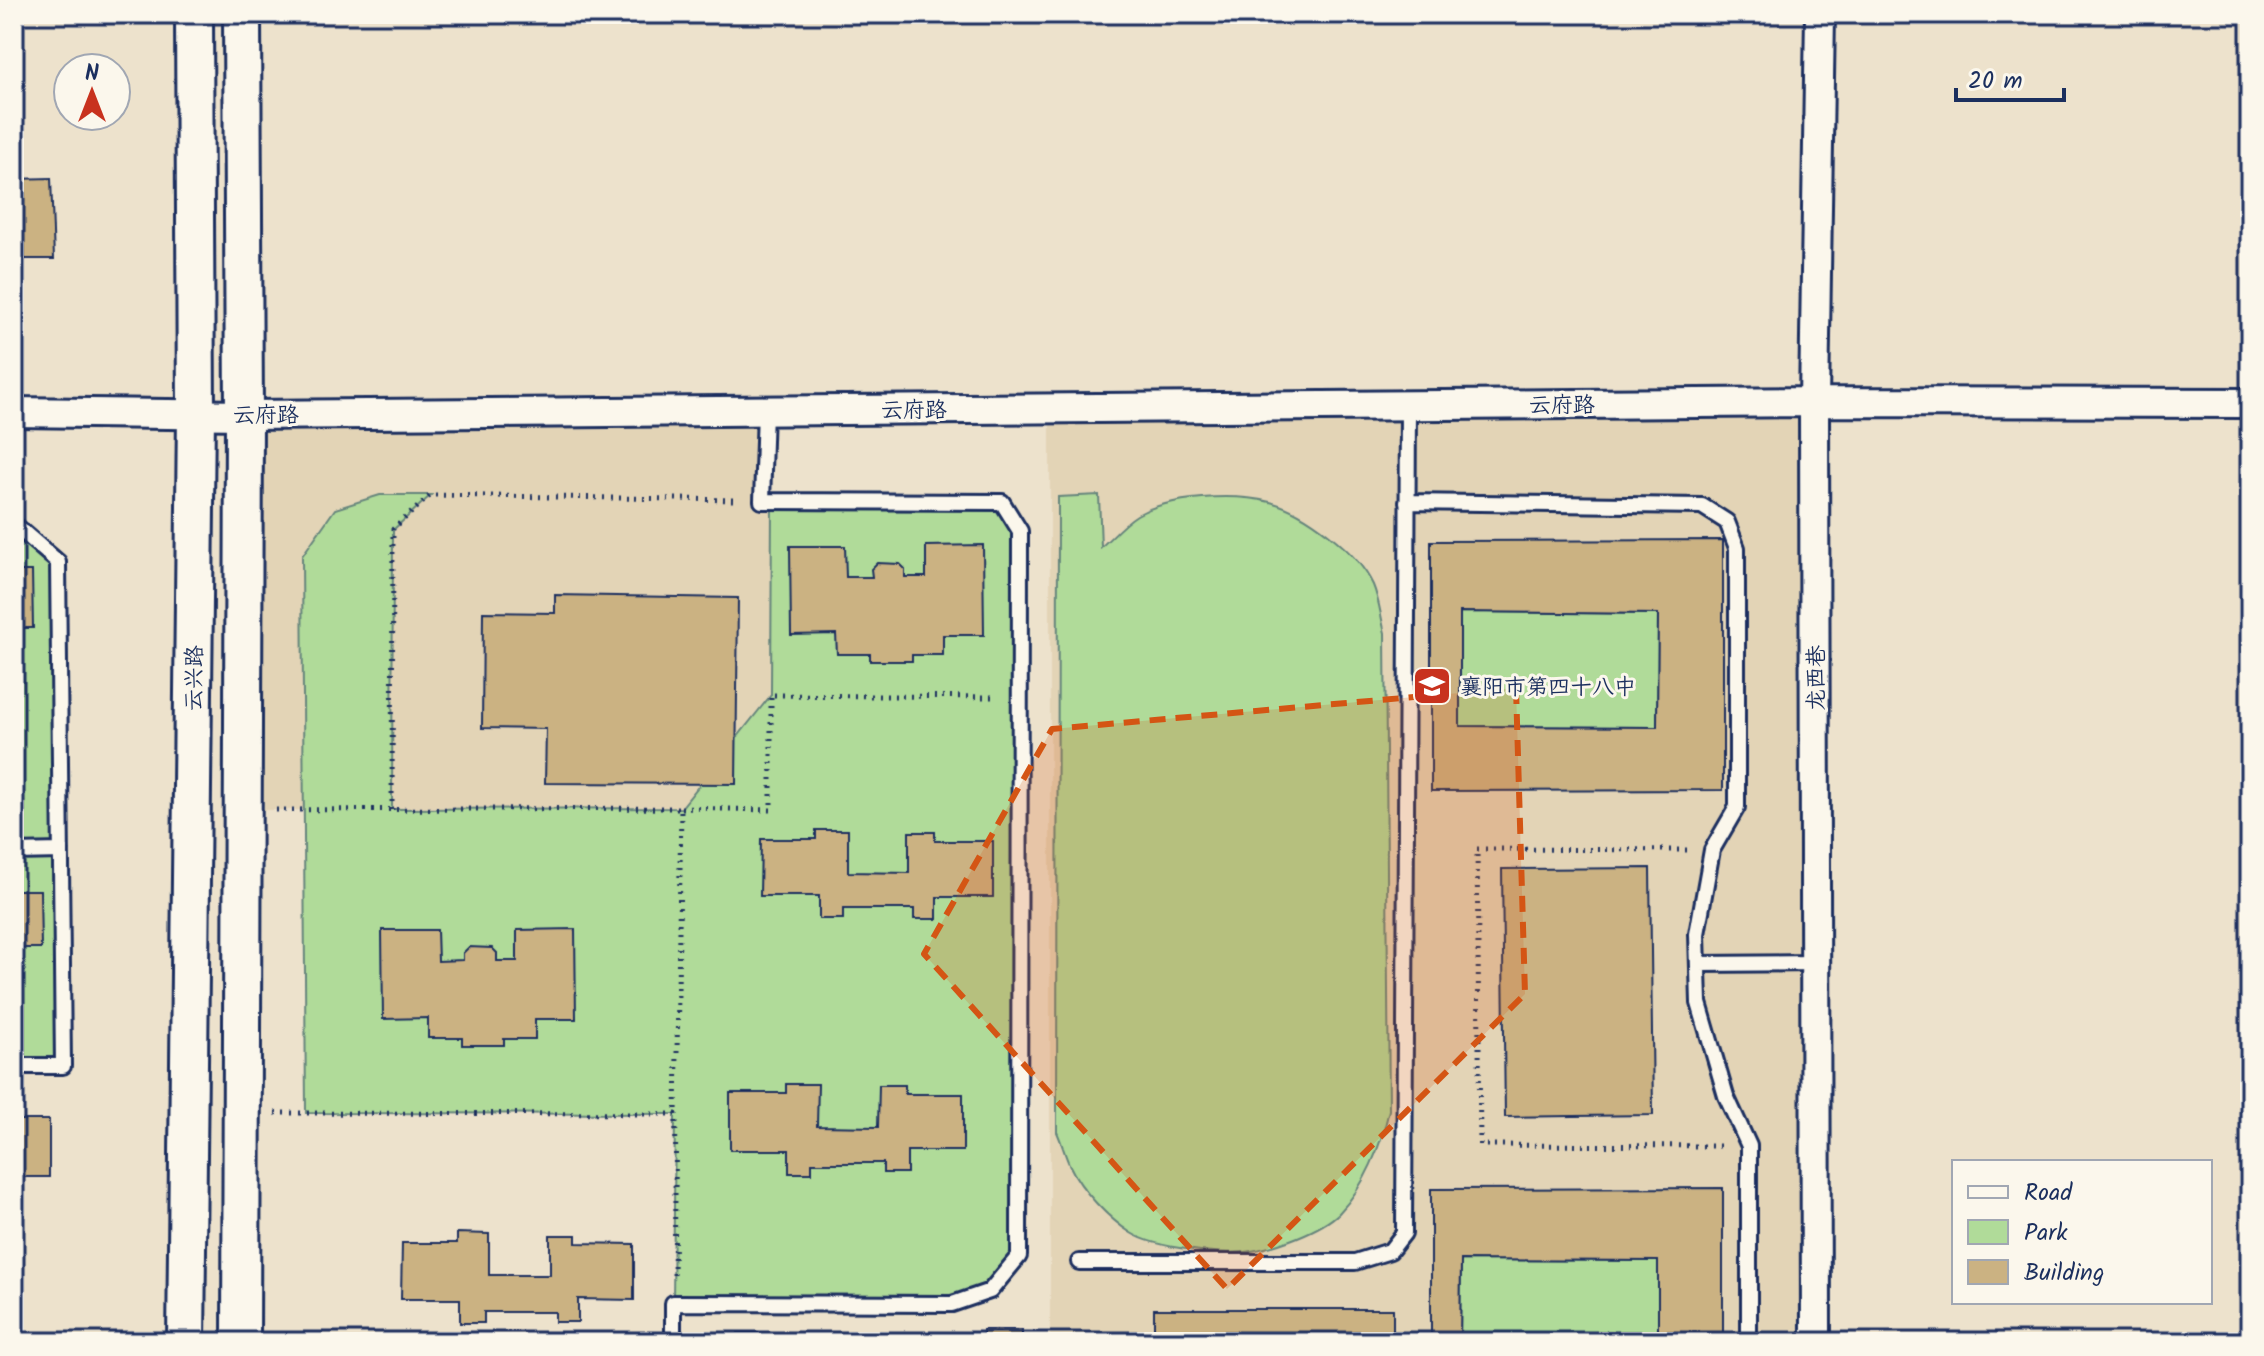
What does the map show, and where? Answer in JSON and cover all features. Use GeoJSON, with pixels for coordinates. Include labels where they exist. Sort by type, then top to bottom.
{"type":"FeatureCollection","features":[{"type":"Feature","properties":{"kind":"street","name":"云兴路"},"geometry":{"type":"LineString","coordinates":[[186,1342],[196,414],[194,14]]}},
{"type":"Feature","properties":{"kind":"street"},"geometry":{"type":"LineString","coordinates":[[241,1342],[242,14]]}},
{"type":"Feature","properties":{"kind":"street","name":"龙西巷"},"geometry":{"type":"LineString","coordinates":[[1816,1342],[1814,402],[1820,14]]}},
{"type":"Feature","properties":{"kind":"street","name":"云府路"},"geometry":{"type":"LineString","coordinates":[[14,412],[244,415],[1814,402],[2250,403]]}},
{"type":"Feature","properties":{"kind":"lane"},"geometry":{"type":"LineString","coordinates":[[1079,1262],[1355,1262],[1390,1251],[1404,1233],[1408,405]]}},
{"type":"Feature","properties":{"kind":"lane"},"geometry":{"type":"LineString","coordinates":[[673,1342],[673,1303],[952,1304],[990,1291],[1019,1256],[1020,531],[1002,502],[762,501],[765,411]]}},
{"type":"Feature","properties":{"kind":"lane"},"geometry":{"type":"LineString","coordinates":[[1407,502],[1702,506],[1727,522],[1737,548],[1737,807],[1712,850],[1697,934],[1699,1003],[1726,1096],[1749,1146],[1749,1342]]}},
{"type":"Feature","properties":{"kind":"lane"},"geometry":{"type":"LineString","coordinates":[[14,524],[58,562],[63,1066],[14,1066]]}},
{"type":"Feature","properties":{"kind":"lane"},"geometry":{"type":"LineString","coordinates":[[14,852],[61,851]]}},
{"type":"Feature","properties":{"kind":"lane"},"geometry":{"type":"LineString","coordinates":[[1698,964],[1816,963]]}},
{"type":"Feature","properties":{"kind":"path"},"geometry":{"type":"LineString","coordinates":[[392,810],[393,529],[431,495],[762,501]]}},
{"type":"Feature","properties":{"kind":"path"},"geometry":{"type":"LineString","coordinates":[[243,810],[771,810],[771,695],[1020,697]]}},
{"type":"Feature","properties":{"kind":"path"},"geometry":{"type":"LineString","coordinates":[[673,1303],[681,808]]}},
{"type":"Feature","properties":{"kind":"path"},"geometry":{"type":"LineString","coordinates":[[1712,850],[1477,849],[1480,1145],[1749,1146]]}},
{"type":"Feature","properties":{"kind":"path"},"geometry":{"type":"LineString","coordinates":[[242,1113],[676,1114]]}},
{"type":"Feature","properties":{"kind":"highlighted area"},"geometry":{"type":"Polygon","coordinates":[[[1516,688],[1525,994],[1227,1289],[924,954],[1052,729],[1516,688]]]}},
{"type":"Feature","properties":{"kind":"shaded area","name":"襄阳市第四十八中"},"geometry":{"type":"Polygon","coordinates":[[[1814,402],[1816,1342],[1050,1342],[1050,408],[1814,402]]]}},
{"type":"Feature","properties":{"kind":"shaded area"},"geometry":{"type":"Polygon","coordinates":[[[765,411],[762,500],[772,501],[771,810],[243,810],[244,415],[765,411]]]}},
{"type":"Feature","properties":{"kind":"green space"},"geometry":{"type":"Polygon","coordinates":[[[380,495],[431,495],[393,530],[392,809],[681,808],[771,695],[772,501],[1002,502],[1020,531],[1019,1256],[990,1291],[952,1304],[673,1303],[675,1114],[306,1113],[302,556],[335,509],[380,495]]]}},
{"type":"Feature","properties":{"kind":"green space"},"geometry":{"type":"Polygon","coordinates":[[[1099,495],[1101,547],[1137,515],[1184,500],[1221,497],[1255,499],[1299,514],[1329,534],[1366,572],[1373,585],[1385,633],[1389,1110],[1371,1165],[1357,1191],[1339,1213],[1310,1232],[1261,1249],[1239,1252],[1190,1250],[1156,1243],[1131,1233],[1105,1212],[1081,1185],[1057,1132],[1058,497],[1099,495]]]}},
{"type":"Feature","properties":{"kind":"green space"},"geometry":{"type":"Polygon","coordinates":[[[14,524],[58,562],[63,1066],[14,1066],[14,524]]]}},
{"type":"Feature","properties":{"kind":"green space"},"geometry":{"type":"Polygon","coordinates":[[[1460,612],[1658,614],[1657,727],[1460,726],[1460,612]]]}},
{"type":"Feature","properties":{"kind":"green space"},"geometry":{"type":"Polygon","coordinates":[[[1461,1260],[1658,1261],[1658,1342],[1460,1342],[1461,1260]]]}},
{"type":"Feature","properties":{"kind":"building"},"geometry":{"type":"Polygon","coordinates":[[[51,178],[54,259],[14,259],[14,179],[51,178]]]}},
{"type":"Feature","properties":{"kind":"building"},"geometry":{"type":"Polygon","coordinates":[[[1723,540],[1723,790],[1431,791],[1431,541],[1723,540]],[[1460,612],[1460,726],[1657,727],[1658,614],[1460,612]]]}},
{"type":"Feature","properties":{"kind":"building"},"geometry":{"type":"Polygon","coordinates":[[[983,545],[984,635],[943,635],[943,655],[912,655],[912,661],[870,661],[870,654],[837,654],[836,634],[791,635],[790,546],[845,546],[846,577],[872,577],[871,569],[877,563],[900,564],[905,569],[905,577],[926,577],[926,546],[983,545]]]}},
{"type":"Feature","properties":{"kind":"building"},"geometry":{"type":"Polygon","coordinates":[[[14,571],[32,571],[33,628],[14,628],[14,571]]]}},
{"type":"Feature","properties":{"kind":"building"},"geometry":{"type":"Polygon","coordinates":[[[555,595],[738,598],[736,784],[545,783],[546,729],[482,728],[483,612],[555,613],[555,595]]]}},
{"type":"Feature","properties":{"kind":"building"},"geometry":{"type":"Polygon","coordinates":[[[816,830],[848,830],[848,872],[909,873],[909,832],[935,832],[935,841],[993,841],[993,897],[937,897],[937,919],[914,919],[914,909],[843,909],[843,919],[819,919],[819,896],[760,896],[761,839],[816,839],[816,830]]]}},
{"type":"Feature","properties":{"kind":"building"},"geometry":{"type":"Polygon","coordinates":[[[1650,868],[1653,1115],[1505,1117],[1502,869],[1650,868]]]}},
{"type":"Feature","properties":{"kind":"building"},"geometry":{"type":"Polygon","coordinates":[[[14,890],[40,890],[41,948],[14,948],[14,890]]]}},
{"type":"Feature","properties":{"kind":"building"},"geometry":{"type":"Polygon","coordinates":[[[575,929],[576,1019],[535,1019],[535,1039],[504,1039],[504,1045],[462,1045],[462,1038],[428,1038],[428,1018],[383,1019],[382,930],[437,930],[438,961],[463,960],[463,953],[469,947],[492,948],[497,953],[497,961],[517,961],[517,930],[575,929]]]}},
{"type":"Feature","properties":{"kind":"building"},"geometry":{"type":"Polygon","coordinates":[[[786,1084],[818,1084],[817,1126],[878,1127],[879,1085],[905,1085],[905,1094],[963,1094],[963,1151],[907,1151],[907,1173],[883,1173],[883,1163],[812,1163],[812,1173],[789,1173],[789,1150],[730,1150],[730,1093],[786,1093],[786,1084]]]}},
{"type":"Feature","properties":{"kind":"building"},"geometry":{"type":"Polygon","coordinates":[[[14,1120],[49,1120],[49,1177],[14,1177],[14,1120]]]}},
{"type":"Feature","properties":{"kind":"building"},"geometry":{"type":"Polygon","coordinates":[[[1723,1188],[1723,1342],[1658,1342],[1658,1261],[1461,1260],[1460,1342],[1431,1342],[1431,1189],[1723,1188]]]}},
{"type":"Feature","properties":{"kind":"building"},"geometry":{"type":"Polygon","coordinates":[[[457,1233],[489,1234],[489,1275],[550,1275],[550,1235],[576,1235],[576,1243],[634,1244],[634,1300],[578,1299],[578,1322],[555,1322],[555,1312],[484,1312],[484,1323],[460,1323],[460,1299],[401,1299],[402,1243],[457,1243],[457,1233]]]}},
{"type":"Feature","properties":{"kind":"building"},"geometry":{"type":"Polygon","coordinates":[[[1154,1309],[1393,1309],[1393,1342],[1154,1342],[1154,1309]]]}},
{"type":"Feature","properties":{"kind":"building"},"geometry":{"type":"Polygon","coordinates":[[[983,1330],[1022,1330],[1022,1342],[983,1342],[983,1330]]]}},
{"type":"Feature","properties":{"kind":"building"},"geometry":{"type":"Polygon","coordinates":[[[738,1333],[777,1333],[777,1342],[738,1342],[738,1333]]]}},
{"type":"Feature","properties":{"kind":"place","name":"襄阳市第四十八中"},"geometry":{"type":"Point","coordinates":[1432,686]}}]}
